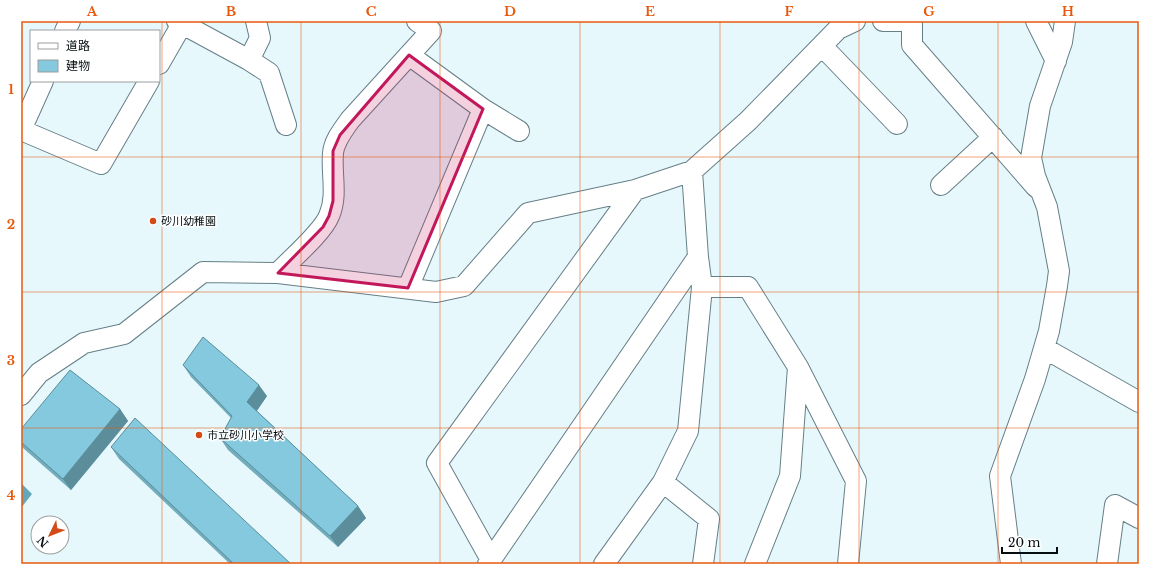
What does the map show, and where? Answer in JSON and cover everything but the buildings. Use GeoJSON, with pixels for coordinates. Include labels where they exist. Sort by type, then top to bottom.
{"type":"FeatureCollection","features":[{"type":"Feature","properties":{"kind":"street"},"geometry":{"type":"LineString","coordinates":[[66,30],[70,21]]}},
{"type":"Feature","properties":{"kind":"street"},"geometry":{"type":"LineString","coordinates":[[250,60],[260,38],[256,21]]}},
{"type":"Feature","properties":{"kind":"street"},"geometry":{"type":"LineString","coordinates":[[278,273],[323,227],[329,216],[334,201],[333,151],[340,135],[350,120],[431,31],[416,21]]}},
{"type":"Feature","properties":{"kind":"street"},"geometry":{"type":"LineString","coordinates":[[21,395],[39,372],[84,343],[124,334],[203,272],[278,273],[436,292],[464,286],[528,213],[634,190],[692,171],[748,121],[838,29],[855,21]]}},
{"type":"Feature","properties":{"kind":"street"},"geometry":{"type":"LineString","coordinates":[[883,21],[912,21],[912,45],[1040,191]]}},
{"type":"Feature","properties":{"kind":"street"},"geometry":{"type":"LineString","coordinates":[[1036,21],[1056,61]]}},
{"type":"Feature","properties":{"kind":"street"},"geometry":{"type":"LineString","coordinates":[[1011,564],[1000,476],[1035,379],[1049,331],[1058,286],[1059,271],[1047,207],[1040,191],[1031,158],[1040,106],[1062,42],[1065,21]]}},
{"type":"Feature","properties":{"kind":"street"},"geometry":{"type":"LineString","coordinates":[[160,62],[180,22],[250,60],[269,73],[286,124]]}},
{"type":"Feature","properties":{"kind":"street"},"geometry":{"type":"LineString","coordinates":[[822,46],[897,124]]}},
{"type":"Feature","properties":{"kind":"street"},"geometry":{"type":"LineString","coordinates":[[410,55],[483,109],[519,131]]}},
{"type":"Feature","properties":{"kind":"street"},"geometry":{"type":"LineString","coordinates":[[43,82],[21,130],[101,164],[148,82]]}},
{"type":"Feature","properties":{"kind":"street"},"geometry":{"type":"LineString","coordinates":[[408,288],[483,109]]}},
{"type":"Feature","properties":{"kind":"street"},"geometry":{"type":"LineString","coordinates":[[941,185],[993,138]]}},
{"type":"Feature","properties":{"kind":"street"},"geometry":{"type":"LineString","coordinates":[[604,564],[663,482],[688,431],[702,287],[698,257],[692,171]]}},
{"type":"Feature","properties":{"kind":"street"},"geometry":{"type":"LineString","coordinates":[[634,190],[437,463],[490,562],[698,257]]}},
{"type":"Feature","properties":{"kind":"street"},"geometry":{"type":"LineString","coordinates":[[702,287],[748,287],[798,367],[856,481],[848,564]]}},
{"type":"Feature","properties":{"kind":"street"},"geometry":{"type":"LineString","coordinates":[[1044,348],[1139,402]]}},
{"type":"Feature","properties":{"kind":"street"},"geometry":{"type":"LineString","coordinates":[[755,564],[790,476],[798,367]]}},
{"type":"Feature","properties":{"kind":"street"},"geometry":{"type":"LineString","coordinates":[[663,482],[709,519],[703,564]]}},
{"type":"Feature","properties":{"kind":"street"},"geometry":{"type":"LineString","coordinates":[[1107,564],[1115,505],[1139,518]]}},
{"type":"Feature","properties":{"kind":"highlighted area"},"geometry":{"type":"Polygon","coordinates":[[[409,55],[483,109],[408,288],[278,273],[323,227],[329,216],[333,201],[333,151],[340,135],[409,55]]]}},
{"type":"Feature","properties":{"kind":"water"},"geometry":{"type":"Polygon","coordinates":[[[21,483],[32,494],[21,508],[21,483]]]}},
{"type":"Feature","properties":{"kind":"place","name":"砂川幼稚園"},"geometry":{"type":"Point","coordinates":[153,221]}},
{"type":"Feature","properties":{"kind":"place","name":"市立砂川小学校"},"geometry":{"type":"Point","coordinates":[199,435]}}]}
